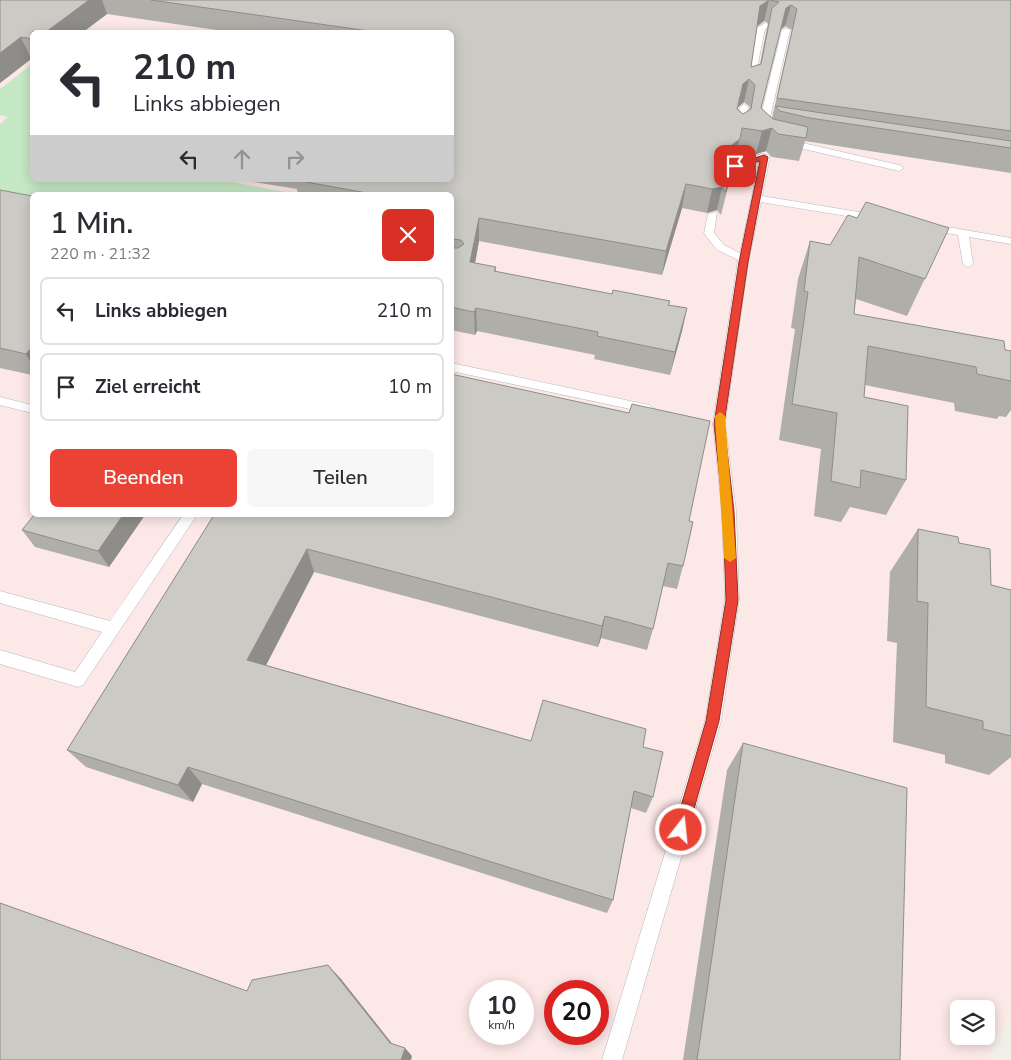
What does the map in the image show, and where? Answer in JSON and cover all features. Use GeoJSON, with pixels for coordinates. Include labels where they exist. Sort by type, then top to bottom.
{"type":"FeatureCollection","features":[{"type":"Feature","properties":{"kind":"lane"},"geometry":{"type":"LineString","coordinates":[[750,86],[761,28],[768,25]]}},
{"type":"Feature","properties":{"kind":"lane"},"geometry":{"type":"LineString","coordinates":[[786,30],[768,125],[762,131],[774,139],[899,168]]}},
{"type":"Feature","properties":{"kind":"lane"},"geometry":{"type":"LineString","coordinates":[[739,132],[744,108]]}},
{"type":"Feature","properties":{"kind":"lane"},"geometry":{"type":"LineString","coordinates":[[612,1060],[713,721],[732,600],[729,511],[714,423],[765,156],[735,166],[720,179],[717,190]]}},
{"type":"Feature","properties":{"kind":"lane"},"geometry":{"type":"LineString","coordinates":[[757,198],[887,220]]}},
{"type":"Feature","properties":{"kind":"lane"},"geometry":{"type":"LineString","coordinates":[[713,214],[709,233],[720,247],[744,259]]}},
{"type":"Feature","properties":{"kind":"lane"},"geometry":{"type":"LineString","coordinates":[[916,225],[1011,241]]}},
{"type":"Feature","properties":{"kind":"lane"},"geometry":{"type":"LineString","coordinates":[[964,233],[968,264]]}},
{"type":"Feature","properties":{"kind":"lane"},"geometry":{"type":"LineString","coordinates":[[454,368],[663,412]]}},
{"type":"Feature","properties":{"kind":"lane"},"geometry":{"type":"LineString","coordinates":[[0,401],[30,408]]}},
{"type":"Feature","properties":{"kind":"lane"},"geometry":{"type":"LineString","coordinates":[[0,657],[78,680],[189,517]]}},
{"type":"Feature","properties":{"kind":"lane"},"geometry":{"type":"LineString","coordinates":[[0,597],[112,628]]}},
{"type":"Feature","properties":{"kind":"shaded area"},"geometry":{"type":"Polygon","coordinates":[[[0,0],[1011,0],[1011,1010],[995,1043],[995,1000],[950,1000],[950,1045],[994,1045],[987,1060],[0,1060],[0,0]]]}},
{"type":"Feature","properties":{"kind":"green space"},"geometry":{"type":"Polygon","coordinates":[[[30,66],[30,182],[233,182],[286,192],[30,192],[30,213],[0,207],[0,124],[8,117],[0,115],[0,89],[30,66]]]}},
{"type":"Feature","properties":{"kind":"building"},"geometry":{"type":"Polygon","coordinates":[[[0,0],[89,0],[49,30],[30,30],[30,39],[21,37],[0,53],[0,0]]]}},
{"type":"Feature","properties":{"kind":"building"},"geometry":{"type":"Polygon","coordinates":[[[151,0],[769,0],[760,6],[751,67],[761,64],[772,8],[779,2],[770,0],[1011,0],[1011,131],[777,98],[797,9],[791,5],[786,8],[761,108],[773,119],[808,127],[806,138],[778,134],[772,128],[762,131],[742,128],[740,139],[725,150],[715,166],[717,169],[726,170],[735,157],[726,192],[722,187],[712,189],[686,184],[666,251],[479,218],[470,262],[496,267],[494,271],[612,294],[613,290],[670,301],[668,305],[687,308],[675,352],[597,336],[598,332],[476,308],[474,312],[454,308],[454,248],[464,244],[461,240],[454,239],[454,192],[361,192],[306,182],[454,182],[454,30],[362,30],[151,0]],[[749,79],[743,84],[737,109],[743,114],[751,109],[755,85],[749,79]]]}},
{"type":"Feature","properties":{"kind":"building"},"geometry":{"type":"Polygon","coordinates":[[[775,106],[1011,141],[1011,148],[810,118],[780,111],[775,106]]]}},
{"type":"Feature","properties":{"kind":"building"},"geometry":{"type":"Polygon","coordinates":[[[0,190],[30,196],[30,349],[26,354],[0,348],[0,190]]]}},
{"type":"Feature","properties":{"kind":"building"},"geometry":{"type":"Polygon","coordinates":[[[866,202],[949,228],[925,279],[859,257],[854,314],[1004,341],[1005,350],[1011,351],[1011,381],[977,374],[976,367],[868,346],[864,397],[908,406],[906,480],[861,470],[860,488],[831,481],[837,413],[792,404],[808,292],[804,291],[810,241],[830,245],[848,215],[857,218],[866,202]]]}},
{"type":"Feature","properties":{"kind":"building"},"geometry":{"type":"Polygon","coordinates":[[[454,375],[629,413],[632,404],[710,421],[689,521],[693,522],[683,566],[668,563],[653,629],[605,616],[602,626],[307,549],[247,660],[531,741],[543,700],[646,729],[643,747],[663,752],[653,797],[634,791],[613,900],[188,767],[178,785],[67,750],[213,517],[454,517],[454,375]]]}},
{"type":"Feature","properties":{"kind":"building"},"geometry":{"type":"Polygon","coordinates":[[[32,517],[122,517],[98,551],[22,530],[32,517]]]}},
{"type":"Feature","properties":{"kind":"building"},"geometry":{"type":"Polygon","coordinates":[[[918,529],[958,537],[959,543],[990,549],[991,585],[1011,590],[1011,736],[983,729],[983,721],[926,707],[928,603],[917,601],[918,529]]]}},
{"type":"Feature","properties":{"kind":"building"},"geometry":{"type":"Polygon","coordinates":[[[743,743],[907,788],[900,1060],[697,1060],[743,743]]]}},
{"type":"Feature","properties":{"kind":"building"},"geometry":{"type":"Polygon","coordinates":[[[0,903],[247,991],[252,980],[328,965],[390,1043],[405,1048],[401,1060],[0,1060],[0,903]]]}},
{"type":"Feature","properties":{"kind":"slow traffic"},"geometry":{"type":"LineString","coordinates":[[720,416],[719,424],[729,511],[730,558]]}},
{"type":"Feature","properties":{"kind":"route"},"geometry":{"type":"LineString","coordinates":[[681,830],[713,721],[732,600],[729,511],[719,424],[743,262],[764,157],[735,166]]}}]}
